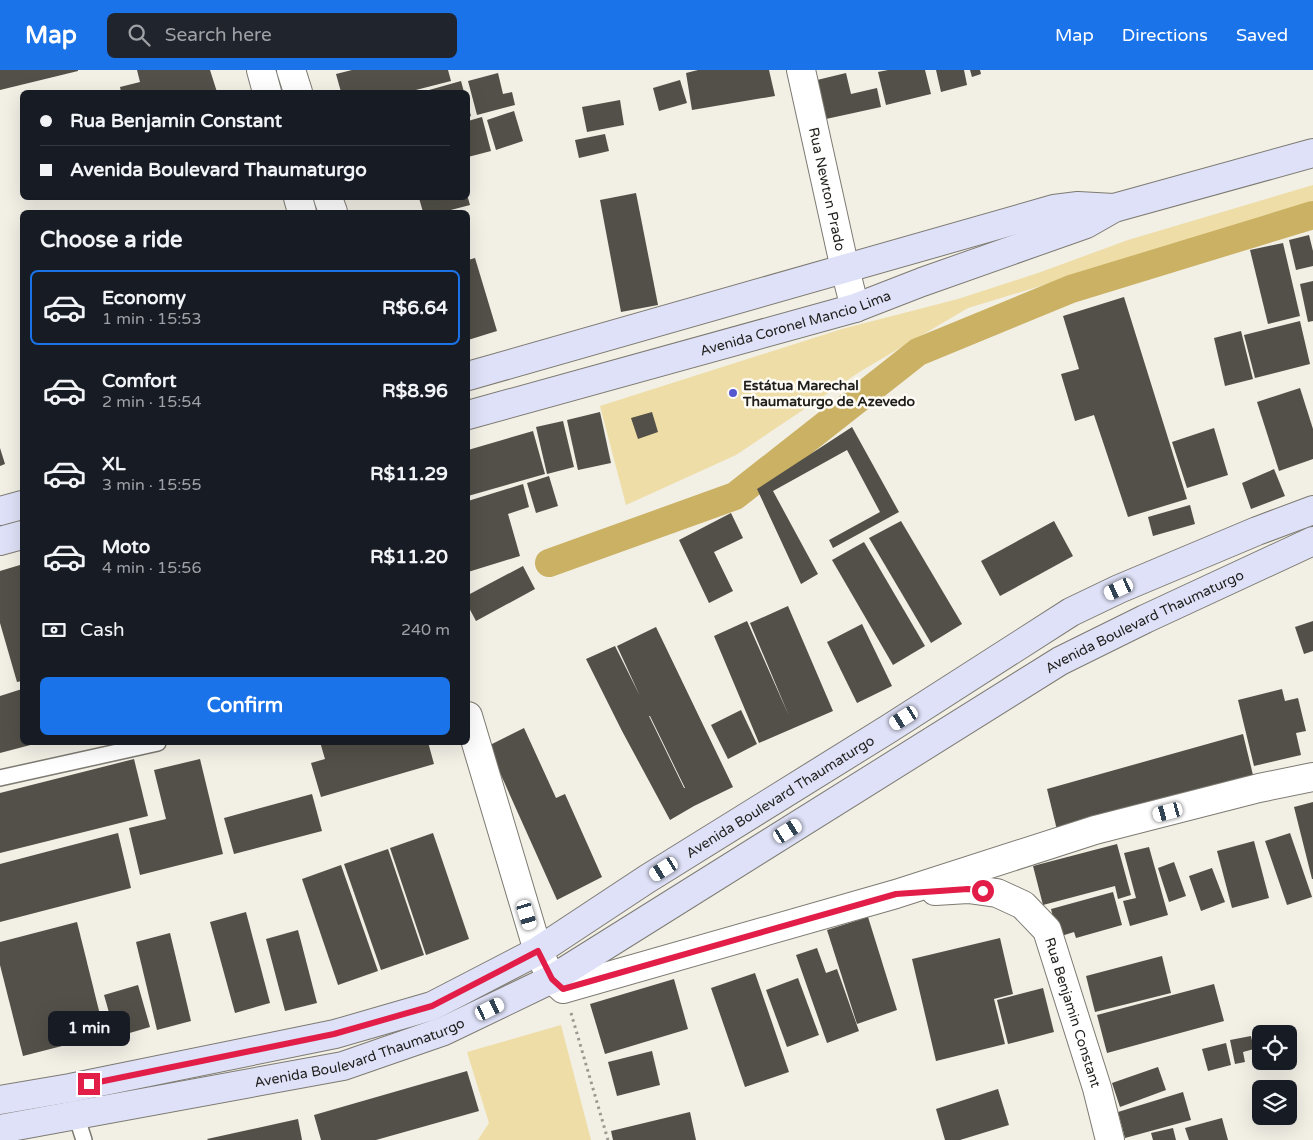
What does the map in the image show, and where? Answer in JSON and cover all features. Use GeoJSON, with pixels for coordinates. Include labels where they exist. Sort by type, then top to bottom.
{"type":"FeatureCollection","features":[{"type":"Feature","properties":{"kind":"main road","name":"Avenida Coronel Mancio Lima"},"geometry":{"type":"LineString","coordinates":[[470,414],[855,308],[922,282],[1086,224],[1114,208],[1313,152]]}},
{"type":"Feature","properties":{"kind":"main road","name":"Avenida Coronel Mancio Lima"},"geometry":{"type":"LineString","coordinates":[[470,375],[1054,209],[1078,206],[1114,208]]}},
{"type":"Feature","properties":{"kind":"main road"},"geometry":{"type":"LineString","coordinates":[[0,511],[20,506]]}},
{"type":"Feature","properties":{"kind":"main road","name":"Avenida Boulevard Thaumaturgo"},"geometry":{"type":"LineString","coordinates":[[0,1100],[70,1088],[334,1034],[432,1006],[538,951],[647,879],[890,728],[1071,612],[1127,585],[1313,510]]}},
{"type":"Feature","properties":{"kind":"main road"},"geometry":{"type":"LineString","coordinates":[[0,541],[20,536]]}},
{"type":"Feature","properties":{"kind":"main road","name":"Avenida Boulevard Thaumaturgo"},"geometry":{"type":"LineString","coordinates":[[0,1130],[80,1128],[343,1066],[444,1031],[557,984],[906,757],[1060,662],[1145,619],[1313,541]]}},
{"type":"Feature","properties":{"kind":"main road"},"geometry":{"type":"LineString","coordinates":[[890,728],[906,757]]}},
{"type":"Feature","properties":{"kind":"street"},"geometry":{"type":"LineString","coordinates":[[261,70],[266,90]]}},
{"type":"Feature","properties":{"kind":"street"},"geometry":{"type":"LineString","coordinates":[[292,70],[297,90]]}},
{"type":"Feature","properties":{"kind":"street","name":"Rua Newton Prado"},"geometry":{"type":"LineString","coordinates":[[800,70],[855,308]]}},
{"type":"Feature","properties":{"kind":"street"},"geometry":{"type":"LineString","coordinates":[[470,723],[538,951],[557,984],[896,894],[1095,830],[1259,788],[1313,777]]}},
{"type":"Feature","properties":{"kind":"street","name":"Rua Benjamin Constant"},"geometry":{"type":"LineString","coordinates":[[896,894],[968,889],[997,892],[1024,905],[1047,930],[1097,1088],[1110,1140]]}},
{"type":"Feature","properties":{"kind":"lane"},"geometry":{"type":"LineString","coordinates":[[0,778],[149,745]]}},
{"type":"Feature","properties":{"kind":"lane"},"geometry":{"type":"LineString","coordinates":[[70,1088],[80,1128]]}},
{"type":"Feature","properties":{"kind":"path"},"geometry":{"type":"LineString","coordinates":[[557,984],[608,1140]]}},
{"type":"Feature","properties":{"kind":"shaded area"},"geometry":{"type":"Polygon","coordinates":[[[1313,185],[1313,203],[968,308],[861,371],[736,455],[626,505],[600,406],[842,329],[958,299],[1038,273],[1128,240],[1313,185]]]}},
{"type":"Feature","properties":{"kind":"shaded area"},"geometry":{"type":"Polygon","coordinates":[[[561,1025],[591,1140],[478,1140],[489,1123],[467,1052],[561,1025]]]}},
{"type":"Feature","properties":{"kind":"building"},"geometry":{"type":"Polygon","coordinates":[[[0,70],[78,70],[78,71],[0,90],[0,70]]]}},
{"type":"Feature","properties":{"kind":"building"},"geometry":{"type":"Polygon","coordinates":[[[137,70],[210,70],[216,90],[121,90],[120,87],[140,82],[137,70]]]}},
{"type":"Feature","properties":{"kind":"building"},"geometry":{"type":"Polygon","coordinates":[[[352,70],[448,70],[451,81],[416,90],[340,90],[336,74],[352,70]]]}},
{"type":"Feature","properties":{"kind":"building"},"geometry":{"type":"Polygon","coordinates":[[[698,70],[769,70],[775,96],[692,110],[686,73],[698,70]]]}},
{"type":"Feature","properties":{"kind":"building"},"geometry":{"type":"Polygon","coordinates":[[[888,70],[925,70],[931,94],[886,105],[878,72],[888,70]]]}},
{"type":"Feature","properties":{"kind":"building"},"geometry":{"type":"Polygon","coordinates":[[[936,70],[964,70],[967,85],[941,92],[936,70]]]}},
{"type":"Feature","properties":{"kind":"building"},"geometry":{"type":"Polygon","coordinates":[[[970,70],[980,70],[981,74],[972,77],[970,70]]]}},
{"type":"Feature","properties":{"kind":"building"},"geometry":{"type":"Polygon","coordinates":[[[498,73],[503,94],[512,92],[515,105],[477,115],[468,81],[498,73]]]}},
{"type":"Feature","properties":{"kind":"building"},"geometry":{"type":"Polygon","coordinates":[[[846,73],[851,94],[877,88],[881,107],[826,119],[817,80],[846,73]]]}},
{"type":"Feature","properties":{"kind":"building"},"geometry":{"type":"Polygon","coordinates":[[[680,80],[687,103],[659,111],[653,88],[680,80]]]}},
{"type":"Feature","properties":{"kind":"building"},"geometry":{"type":"Polygon","coordinates":[[[461,81],[463,90],[429,90],[461,81]]]}},
{"type":"Feature","properties":{"kind":"building"},"geometry":{"type":"Polygon","coordinates":[[[620,100],[624,125],[587,132],[582,107],[620,100]]]}},
{"type":"Feature","properties":{"kind":"building"},"geometry":{"type":"Polygon","coordinates":[[[514,111],[523,141],[496,150],[487,120],[514,111]]]}},
{"type":"Feature","properties":{"kind":"building"},"geometry":{"type":"Polygon","coordinates":[[[482,117],[491,151],[470,156],[470,120],[482,117]]]}},
{"type":"Feature","properties":{"kind":"building"},"geometry":{"type":"Polygon","coordinates":[[[605,134],[609,151],[579,158],[575,140],[605,134]]]}},
{"type":"Feature","properties":{"kind":"building"},"geometry":{"type":"Polygon","coordinates":[[[636,193],[658,305],[621,312],[600,200],[636,193]]]}},
{"type":"Feature","properties":{"kind":"building"},"geometry":{"type":"Polygon","coordinates":[[[420,200],[469,200],[470,205],[451,210],[422,210],[420,200]]]}},
{"type":"Feature","properties":{"kind":"building"},"geometry":{"type":"Polygon","coordinates":[[[1309,235],[1313,251],[1313,266],[1296,270],[1289,240],[1309,235]]]}},
{"type":"Feature","properties":{"kind":"building"},"geometry":{"type":"Polygon","coordinates":[[[1283,243],[1300,316],[1268,324],[1250,250],[1283,243]]]}},
{"type":"Feature","properties":{"kind":"building"},"geometry":{"type":"Polygon","coordinates":[[[475,258],[497,331],[470,339],[470,259],[475,258]]]}},
{"type":"Feature","properties":{"kind":"building"},"geometry":{"type":"Polygon","coordinates":[[[1313,281],[1313,321],[1308,322],[1300,284],[1313,281]]]}},
{"type":"Feature","properties":{"kind":"building"},"geometry":{"type":"Polygon","coordinates":[[[1124,297],[1187,499],[1128,517],[1094,415],[1075,421],[1061,374],[1079,369],[1063,316],[1124,297]]]}},
{"type":"Feature","properties":{"kind":"building"},"geometry":{"type":"Polygon","coordinates":[[[1300,321],[1310,364],[1255,378],[1244,335],[1300,321]]]}},
{"type":"Feature","properties":{"kind":"building"},"geometry":{"type":"Polygon","coordinates":[[[1241,331],[1253,379],[1225,386],[1214,338],[1241,331]]]}},
{"type":"Feature","properties":{"kind":"building"},"geometry":{"type":"Polygon","coordinates":[[[1300,388],[1313,429],[1313,459],[1279,471],[1257,402],[1300,388]]]}},
{"type":"Feature","properties":{"kind":"building"},"geometry":{"type":"Polygon","coordinates":[[[600,412],[611,463],[578,470],[567,420],[600,412]]]}},
{"type":"Feature","properties":{"kind":"building"},"geometry":{"type":"Polygon","coordinates":[[[652,412],[658,432],[638,439],[631,418],[652,412]]]}},
{"type":"Feature","properties":{"kind":"building"},"geometry":{"type":"Polygon","coordinates":[[[563,421],[574,467],[547,474],[536,427],[563,421]]]}},
{"type":"Feature","properties":{"kind":"building"},"geometry":{"type":"Polygon","coordinates":[[[852,427],[899,512],[833,548],[829,540],[880,512],[847,450],[773,491],[818,574],[801,584],[757,489],[852,427]]]}},
{"type":"Feature","properties":{"kind":"building"},"geometry":{"type":"Polygon","coordinates":[[[1214,428],[1228,475],[1187,488],[1172,442],[1214,428]]]}},
{"type":"Feature","properties":{"kind":"building"},"geometry":{"type":"Polygon","coordinates":[[[533,431],[545,474],[470,495],[470,449],[533,431]]]}},
{"type":"Feature","properties":{"kind":"building"},"geometry":{"type":"Polygon","coordinates":[[[0,448],[5,464],[0,466],[0,448]]]}},
{"type":"Feature","properties":{"kind":"building"},"geometry":{"type":"Polygon","coordinates":[[[1274,469],[1285,496],[1251,509],[1242,483],[1274,469]]]}},
{"type":"Feature","properties":{"kind":"building"},"geometry":{"type":"Polygon","coordinates":[[[549,476],[558,506],[536,513],[527,483],[549,476]]]}},
{"type":"Feature","properties":{"kind":"building"},"geometry":{"type":"Polygon","coordinates":[[[523,484],[529,507],[508,514],[520,556],[470,571],[470,500],[523,484]]]}},
{"type":"Feature","properties":{"kind":"building"},"geometry":{"type":"Polygon","coordinates":[[[1190,505],[1195,524],[1153,536],[1148,517],[1190,505]]]}},
{"type":"Feature","properties":{"kind":"building"},"geometry":{"type":"Polygon","coordinates":[[[731,513],[743,538],[714,552],[733,591],[709,603],[679,540],[731,513]]]}},
{"type":"Feature","properties":{"kind":"building"},"geometry":{"type":"Polygon","coordinates":[[[901,521],[962,624],[931,643],[869,538],[901,521]]]}},
{"type":"Feature","properties":{"kind":"building"},"geometry":{"type":"Polygon","coordinates":[[[1054,521],[1073,556],[1000,596],[981,561],[1054,521]]]}},
{"type":"Feature","properties":{"kind":"building"},"geometry":{"type":"Polygon","coordinates":[[[864,542],[925,646],[893,665],[832,560],[864,542]]]}},
{"type":"Feature","properties":{"kind":"building"},"geometry":{"type":"Polygon","coordinates":[[[20,565],[20,681],[17,682],[0,623],[0,571],[20,565]]]}},
{"type":"Feature","properties":{"kind":"building"},"geometry":{"type":"Polygon","coordinates":[[[523,566],[535,589],[476,621],[470,610],[470,594],[523,566]]]}},
{"type":"Feature","properties":{"kind":"building"},"geometry":{"type":"Polygon","coordinates":[[[788,606],[833,711],[759,743],[714,636],[747,621],[789,716],[750,623],[788,606]]]}},
{"type":"Feature","properties":{"kind":"building"},"geometry":{"type":"Polygon","coordinates":[[[1313,621],[1313,651],[1304,654],[1295,627],[1313,621]]]}},
{"type":"Feature","properties":{"kind":"building"},"geometry":{"type":"Polygon","coordinates":[[[862,624],[892,686],[857,703],[827,642],[862,624]]]}},
{"type":"Feature","properties":{"kind":"building"},"geometry":{"type":"Polygon","coordinates":[[[656,627],[733,787],[670,820],[586,659],[615,646],[640,696],[617,646],[656,627]],[[649,716],[685,788],[650,716],[649,716]]]}},
{"type":"Feature","properties":{"kind":"building"},"geometry":{"type":"Polygon","coordinates":[[[1282,689],[1285,701],[1298,698],[1306,731],[1296,733],[1301,755],[1254,766],[1238,700],[1282,689]]]}},
{"type":"Feature","properties":{"kind":"building"},"geometry":{"type":"Polygon","coordinates":[[[20,690],[20,745],[30,745],[0,753],[0,696],[20,690]]]}},
{"type":"Feature","properties":{"kind":"building"},"geometry":{"type":"Polygon","coordinates":[[[741,710],[757,744],[728,759],[711,725],[741,710]]]}},
{"type":"Feature","properties":{"kind":"building"},"geometry":{"type":"Polygon","coordinates":[[[524,728],[556,798],[565,794],[602,877],[557,900],[488,746],[524,728]]]}},
{"type":"Feature","properties":{"kind":"building"},"geometry":{"type":"Polygon","coordinates":[[[1243,734],[1253,775],[1057,830],[1047,789],[1243,734]]]}},
{"type":"Feature","properties":{"kind":"building"},"geometry":{"type":"Polygon","coordinates":[[[321,745],[429,745],[434,764],[321,797],[311,763],[325,759],[321,745]]]}},
{"type":"Feature","properties":{"kind":"building"},"geometry":{"type":"Polygon","coordinates":[[[134,759],[148,816],[0,853],[0,793],[134,759]]]}},
{"type":"Feature","properties":{"kind":"building"},"geometry":{"type":"Polygon","coordinates":[[[200,759],[223,854],[140,875],[129,828],[166,819],[154,770],[200,759]]]}},
{"type":"Feature","properties":{"kind":"building"},"geometry":{"type":"Polygon","coordinates":[[[312,794],[322,831],[234,854],[224,818],[312,794]]]}},
{"type":"Feature","properties":{"kind":"building"},"geometry":{"type":"Polygon","coordinates":[[[1313,802],[1313,879],[1312,879],[1294,807],[1313,802]]]}},
{"type":"Feature","properties":{"kind":"building"},"geometry":{"type":"Polygon","coordinates":[[[118,833],[131,888],[0,922],[0,864],[118,833]]]}},
{"type":"Feature","properties":{"kind":"building"},"geometry":{"type":"Polygon","coordinates":[[[433,833],[469,939],[426,955],[390,848],[433,833]]]}},
{"type":"Feature","properties":{"kind":"building"},"geometry":{"type":"Polygon","coordinates":[[[1290,833],[1312,897],[1287,905],[1265,841],[1290,833]]]}},
{"type":"Feature","properties":{"kind":"building"},"geometry":{"type":"Polygon","coordinates":[[[1254,841],[1269,898],[1232,908],[1217,851],[1254,841]]]}},
{"type":"Feature","properties":{"kind":"building"},"geometry":{"type":"Polygon","coordinates":[[[1117,844],[1131,895],[1118,899],[1115,886],[1043,905],[1033,866],[1117,844]]]}},
{"type":"Feature","properties":{"kind":"building"},"geometry":{"type":"Polygon","coordinates":[[[1149,847],[1168,915],[1130,926],[1123,901],[1136,898],[1124,853],[1149,847]]]}},
{"type":"Feature","properties":{"kind":"building"},"geometry":{"type":"Polygon","coordinates":[[[388,849],[424,955],[381,970],[344,864],[388,849]]]}},
{"type":"Feature","properties":{"kind":"building"},"geometry":{"type":"Polygon","coordinates":[[[1174,862],[1186,896],[1169,902],[1158,868],[1174,862]]]}},
{"type":"Feature","properties":{"kind":"building"},"geometry":{"type":"Polygon","coordinates":[[[341,865],[378,971],[338,985],[302,879],[341,865]]]}},
{"type":"Feature","properties":{"kind":"building"},"geometry":{"type":"Polygon","coordinates":[[[1212,868],[1225,902],[1201,911],[1189,876],[1212,868]]]}},
{"type":"Feature","properties":{"kind":"building"},"geometry":{"type":"Polygon","coordinates":[[[1113,892],[1122,925],[1076,938],[1074,932],[1058,937],[1051,909],[1113,892]]]}},
{"type":"Feature","properties":{"kind":"building"},"geometry":{"type":"Polygon","coordinates":[[[246,912],[270,1003],[235,1013],[210,922],[246,912]]]}},
{"type":"Feature","properties":{"kind":"building"},"geometry":{"type":"Polygon","coordinates":[[[868,917],[897,1010],[857,1024],[827,930],[868,917]]]}},
{"type":"Feature","properties":{"kind":"building"},"geometry":{"type":"Polygon","coordinates":[[[77,922],[105,1035],[23,1056],[0,965],[0,942],[77,922]]]}},
{"type":"Feature","properties":{"kind":"building"},"geometry":{"type":"Polygon","coordinates":[[[298,930],[317,1003],[285,1011],[266,939],[298,930]]]}},
{"type":"Feature","properties":{"kind":"building"},"geometry":{"type":"Polygon","coordinates":[[[170,933],[191,1021],[157,1030],[136,942],[170,933]]]}},
{"type":"Feature","properties":{"kind":"building"},"geometry":{"type":"Polygon","coordinates":[[[1000,938],[1013,994],[994,999],[1005,1044],[936,1061],[912,959],[1000,938]]]}},
{"type":"Feature","properties":{"kind":"building"},"geometry":{"type":"Polygon","coordinates":[[[817,948],[826,973],[837,969],[859,1031],[827,1043],[796,955],[817,948]]]}},
{"type":"Feature","properties":{"kind":"building"},"geometry":{"type":"Polygon","coordinates":[[[1162,956],[1171,993],[1095,1012],[1086,976],[1162,956]]]}},
{"type":"Feature","properties":{"kind":"building"},"geometry":{"type":"Polygon","coordinates":[[[755,973],[789,1072],[745,1087],[711,988],[755,973]]]}},
{"type":"Feature","properties":{"kind":"building"},"geometry":{"type":"Polygon","coordinates":[[[798,978],[819,1035],[787,1047],[766,990],[798,978]]]}},
{"type":"Feature","properties":{"kind":"building"},"geometry":{"type":"Polygon","coordinates":[[[674,979],[688,1029],[605,1054],[590,1004],[674,979]]]}},
{"type":"Feature","properties":{"kind":"building"},"geometry":{"type":"Polygon","coordinates":[[[1214,984],[1224,1021],[1107,1053],[1097,1015],[1214,984]]]}},
{"type":"Feature","properties":{"kind":"building"},"geometry":{"type":"Polygon","coordinates":[[[138,985],[150,1027],[116,1037],[104,995],[138,985]]]}},
{"type":"Feature","properties":{"kind":"building"},"geometry":{"type":"Polygon","coordinates":[[[1043,988],[1054,1032],[1008,1044],[997,1000],[1043,988]]]}},
{"type":"Feature","properties":{"kind":"building"},"geometry":{"type":"Polygon","coordinates":[[[1251,1036],[1252,1050],[1243,1052],[1245,1062],[1235,1064],[1230,1040],[1251,1036]]]}},
{"type":"Feature","properties":{"kind":"building"},"geometry":{"type":"Polygon","coordinates":[[[1226,1043],[1231,1065],[1208,1071],[1202,1049],[1226,1043]]]}},
{"type":"Feature","properties":{"kind":"building"},"geometry":{"type":"Polygon","coordinates":[[[652,1051],[660,1085],[617,1096],[608,1062],[652,1051]]]}},
{"type":"Feature","properties":{"kind":"building"},"geometry":{"type":"Polygon","coordinates":[[[1158,1067],[1166,1090],[1120,1107],[1112,1083],[1158,1067]]]}},
{"type":"Feature","properties":{"kind":"building"},"geometry":{"type":"Polygon","coordinates":[[[467,1071],[479,1111],[376,1140],[321,1140],[314,1115],[467,1071]]]}},
{"type":"Feature","properties":{"kind":"building"},"geometry":{"type":"Polygon","coordinates":[[[998,1089],[1009,1125],[960,1140],[945,1140],[936,1109],[998,1089]]]}},
{"type":"Feature","properties":{"kind":"building"},"geometry":{"type":"Polygon","coordinates":[[[1183,1092],[1191,1120],[1125,1138],[1118,1112],[1183,1092]]]}},
{"type":"Feature","properties":{"kind":"building"},"geometry":{"type":"Polygon","coordinates":[[[690,1112],[696,1140],[613,1140],[611,1131],[690,1112]]]}},
{"type":"Feature","properties":{"kind":"building"},"geometry":{"type":"Polygon","coordinates":[[[1222,1118],[1228,1140],[1189,1140],[1185,1128],[1222,1118]]]}},
{"type":"Feature","properties":{"kind":"building"},"geometry":{"type":"Polygon","coordinates":[[[298,1119],[302,1140],[207,1139],[298,1119]]]}},
{"type":"Feature","properties":{"kind":"building"},"geometry":{"type":"Polygon","coordinates":[[[1173,1128],[1176,1140],[1153,1140],[1151,1133],[1173,1128]]]}},
{"type":"Feature","properties":{"kind":"waterway"},"geometry":{"type":"LineString","coordinates":[[549,563],[735,496],[918,352],[1071,289],[1313,215]]}},
{"type":"Feature","properties":{"kind":"place","name":"Estátua Marechal Thaumaturgo de Azevedo"},"geometry":{"type":"Point","coordinates":[733,393]}},
{"type":"Feature","properties":{"kind":"route"},"geometry":{"type":"LineString","coordinates":[[89,1084],[334,1034],[432,1006],[538,951],[552,979],[563,989],[896,894],[968,889],[983,891]]}}]}
